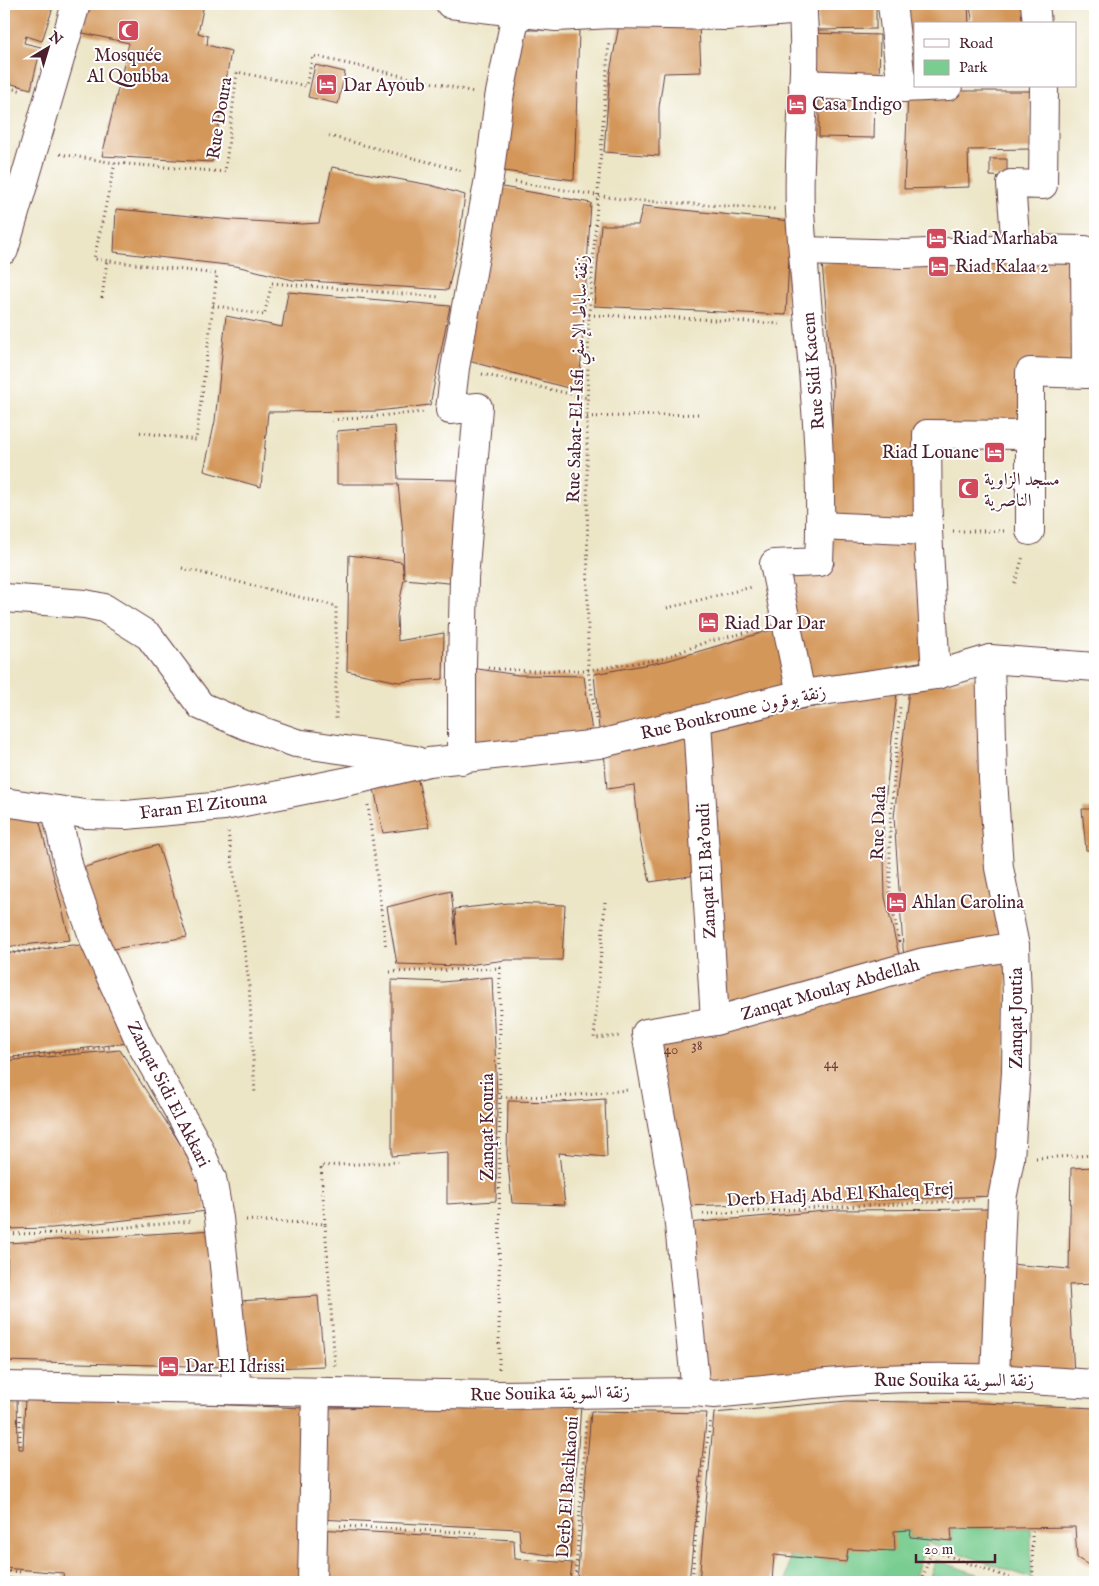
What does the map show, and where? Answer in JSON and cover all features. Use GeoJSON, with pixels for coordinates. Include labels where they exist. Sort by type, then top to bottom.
{"type":"FeatureCollection","features":[{"type":"Feature","properties":{"kind":"street"},"geometry":{"type":"LineString","coordinates":[[4,250],[76,4]]}},
{"type":"Feature","properties":{"kind":"street"},"geometry":{"type":"LineString","coordinates":[[450,4],[556,17],[611,14],[726,16],[802,7]]}},
{"type":"Feature","properties":{"kind":"street"},"geometry":{"type":"LineString","coordinates":[[892,4],[902,88]]}},
{"type":"Feature","properties":{"kind":"street"},"geometry":{"type":"LineString","coordinates":[[1035,4],[1037,22]]}},
{"type":"Feature","properties":{"kind":"street","name":"Rue Sidi Kacem"},"geometry":{"type":"LineString","coordinates":[[801,694],[774,564],[818,562],[820,526],[818,435],[800,210],[803,84],[802,7]]}},
{"type":"Feature","properties":{"kind":"street"},"geometry":{"type":"LineString","coordinates":[[462,760],[464,579],[478,407],[450,410],[455,368],[489,178],[507,10]]}},
{"type":"Feature","properties":{"kind":"street"},"geometry":{"type":"LineString","coordinates":[[803,84],[914,87]]}},
{"type":"Feature","properties":{"kind":"street"},"geometry":{"type":"LineString","coordinates":[[1016,249],[1011,184],[1043,185],[1044,88]]}},
{"type":"Feature","properties":{"kind":"street"},"geometry":{"type":"LineString","coordinates":[[804,251],[905,254],[1016,249],[1085,250],[1090,262],[1086,374],[1030,372],[1030,531]]}},
{"type":"Feature","properties":{"kind":"street"},"geometry":{"type":"LineString","coordinates":[[936,675],[928,531],[927,434],[1029,435]]}},
{"type":"Feature","properties":{"kind":"street"},"geometry":{"type":"LineString","coordinates":[[820,526],[928,531]]}},
{"type":"Feature","properties":{"kind":"street"},"geometry":{"type":"LineString","coordinates":[[4,598],[85,604],[104,608],[149,636],[194,698],[209,711],[296,744],[429,762]]}},
{"type":"Feature","properties":{"kind":"street","name":"Rue Boukroune زنقة بوقرون"},"geometry":{"type":"LineString","coordinates":[[429,762],[599,744],[801,694],[936,675],[990,660],[1095,667]]}},
{"type":"Feature","properties":{"kind":"street","name":"Zanqat Joutia"},"geometry":{"type":"LineString","coordinates":[[990,660],[993,779],[999,868],[1015,946],[1017,996],[1016,1072],[1010,1160],[1002,1199],[995,1378]]}},
{"type":"Feature","properties":{"kind":"street","name":"Zanqat El Ba'oudi"},"geometry":{"type":"LineString","coordinates":[[697,721],[715,1021]]}},
{"type":"Feature","properties":{"kind":"street","name":"Faran El Zitouna"},"geometry":{"type":"LineString","coordinates":[[4,802],[56,810],[126,815],[224,806],[364,778],[429,762]]}},
{"type":"Feature","properties":{"kind":"street","name":"Zanqat Sidi El Akkari"},"geometry":{"type":"LineString","coordinates":[[56,810],[70,868],[95,942],[141,1044],[202,1154],[212,1178],[219,1218],[238,1389]]}},
{"type":"Feature","properties":{"kind":"street","name":"Zanqat Moulay Abdellah"},"geometry":{"type":"LineString","coordinates":[[646,1033],[715,1021],[904,967],[1015,946]]}},
{"type":"Feature","properties":{"kind":"street"},"geometry":{"type":"LineString","coordinates":[[646,1033],[678,1215],[705,1393]]}},
{"type":"Feature","properties":{"kind":"street","name":"Rue Souika زنقة السويقة"},"geometry":{"type":"LineString","coordinates":[[12,1386],[499,1395],[705,1393],[867,1380],[995,1378],[1095,1384]]}},
{"type":"Feature","properties":{"kind":"street"},"geometry":{"type":"LineString","coordinates":[[312,1582],[312,1525],[326,1392]]}},
{"type":"Feature","properties":{"kind":"path","name":"Rue Sabat-El-Isfi زنقة ساباط الإسفي"},"geometry":{"type":"LineString","coordinates":[[599,744],[588,670],[587,417],[589,398],[589,315],[611,14]]}},
{"type":"Feature","properties":{"kind":"path","name":"Rue Doura"},"geometry":{"type":"LineString","coordinates":[[32,150],[115,163],[225,172],[237,72],[306,86],[313,56],[499,98]]}},
{"type":"Feature","properties":{"kind":"path"},"geometry":{"type":"LineString","coordinates":[[329,136],[489,178],[598,193],[628,200],[800,210]]}},
{"type":"Feature","properties":{"kind":"path"},"geometry":{"type":"LineString","coordinates":[[115,163],[94,259],[216,274],[196,440],[138,432]]}},
{"type":"Feature","properties":{"kind":"path"},"geometry":{"type":"LineString","coordinates":[[102,298],[107,260]]}},
{"type":"Feature","properties":{"kind":"path"},"geometry":{"type":"LineString","coordinates":[[213,304],[264,315],[272,283],[468,299]]}},
{"type":"Feature","properties":{"kind":"path"},"geometry":{"type":"LineString","coordinates":[[589,315],[682,318],[808,326]]}},
{"type":"Feature","properties":{"kind":"path"},"geometry":{"type":"LineString","coordinates":[[455,368],[589,398]]}},
{"type":"Feature","properties":{"kind":"path"},"geometry":{"type":"LineString","coordinates":[[332,420],[450,410]]}},
{"type":"Feature","properties":{"kind":"path"},"geometry":{"type":"LineString","coordinates":[[587,417],[698,414]]}},
{"type":"Feature","properties":{"kind":"path"},"geometry":{"type":"LineString","coordinates":[[928,531],[1030,531]]}},
{"type":"Feature","properties":{"kind":"path"},"geometry":{"type":"LineString","coordinates":[[182,568],[336,606],[336,749]]}},
{"type":"Feature","properties":{"kind":"path"},"geometry":{"type":"LineString","coordinates":[[667,608],[777,581]]}},
{"type":"Feature","properties":{"kind":"path"},"geometry":{"type":"LineString","coordinates":[[462,664],[497,669],[588,670],[662,659],[706,642],[786,623]]}},
{"type":"Feature","properties":{"kind":"path","name":"Rue Dada"},"geometry":{"type":"LineString","coordinates":[[902,679],[890,825],[890,895],[904,967]]}},
{"type":"Feature","properties":{"kind":"path"},"geometry":{"type":"LineString","coordinates":[[364,778],[386,948]]}},
{"type":"Feature","properties":{"kind":"path"},"geometry":{"type":"LineString","coordinates":[[224,806],[249,983],[255,1095]]}},
{"type":"Feature","properties":{"kind":"path"},"geometry":{"type":"LineString","coordinates":[[605,902],[594,1038],[646,1033]]}},
{"type":"Feature","properties":{"kind":"path"},"geometry":{"type":"LineString","coordinates":[[4,954],[54,947]]}},
{"type":"Feature","properties":{"kind":"path","name":"Zanqat Kouria"},"geometry":{"type":"LineString","coordinates":[[390,972],[500,968],[499,1395]]}},
{"type":"Feature","properties":{"kind":"path"},"geometry":{"type":"LineString","coordinates":[[4,1058],[141,1044]]}},
{"type":"Feature","properties":{"kind":"path"},"geometry":{"type":"LineString","coordinates":[[501,1098],[565,1096],[656,1086]]}},
{"type":"Feature","properties":{"kind":"path"},"geometry":{"type":"LineString","coordinates":[[1010,1160],[1095,1155]]}},
{"type":"Feature","properties":{"kind":"path"},"geometry":{"type":"LineString","coordinates":[[326,1392],[325,1224],[321,1166],[398,1162]]}},
{"type":"Feature","properties":{"kind":"path","name":"Derb Hadj Abd El Khaleq Frej"},"geometry":{"type":"LineString","coordinates":[[678,1215],[1002,1199]]}},
{"type":"Feature","properties":{"kind":"path"},"geometry":{"type":"LineString","coordinates":[[4,1234],[65,1233],[219,1218],[325,1224]]}},
{"type":"Feature","properties":{"kind":"path"},"geometry":{"type":"LineString","coordinates":[[12,1386],[20,1446]]}},
{"type":"Feature","properties":{"kind":"path","name":"Derb El Bachkaoui"},"geometry":{"type":"LineString","coordinates":[[575,1582],[588,1393]]}},
{"type":"Feature","properties":{"kind":"path"},"geometry":{"type":"LineString","coordinates":[[692,1582],[705,1393]]}},
{"type":"Feature","properties":{"kind":"path"},"geometry":{"type":"LineString","coordinates":[[312,1525],[477,1533]]}},
{"type":"Feature","properties":{"kind":"path"},"geometry":{"type":"LineString","coordinates":[[1032,1531],[1033,1582]]}},
{"type":"Feature","properties":{"kind":"path"},"geometry":{"type":"LineString","coordinates":[[920,1582],[932,1550],[1021,1582]]}},
{"type":"Feature","properties":{"kind":"path"},"geometry":{"type":"LineString","coordinates":[[4,1571],[22,1572]]}},
{"type":"Feature","properties":{"kind":"green space"},"geometry":{"type":"Polygon","coordinates":[[[1031,1528],[1031,1578],[927,1542],[913,1582],[786,1582],[789,1556],[846,1562],[848,1549],[894,1531],[911,1530],[910,1537],[952,1541],[951,1529],[1031,1528]]]}},
{"type":"Feature","properties":{"kind":"green space"},"geometry":{"type":"Polygon","coordinates":[[[936,1560],[999,1582],[928,1582],[936,1560]]]}},
{"type":"Feature","properties":{"kind":"building"},"geometry":{"type":"Polygon","coordinates":[[[4,4],[54,4],[42,41],[26,36],[24,43],[41,47],[31,89],[4,82],[4,4]]]}},
{"type":"Feature","properties":{"kind":"building"},"geometry":{"type":"Polygon","coordinates":[[[89,4],[204,4],[198,33],[208,36],[207,45],[231,51],[212,162],[102,156],[129,43],[83,33],[89,4]]]}},
{"type":"Feature","properties":{"kind":"building"},"geometry":{"type":"Polygon","coordinates":[[[817,4],[876,4],[876,29],[818,30],[817,4]]]}},
{"type":"Feature","properties":{"kind":"building"},"geometry":{"type":"Polygon","coordinates":[[[902,4],[968,4],[969,22],[914,22],[914,75],[902,4]]]}},
{"type":"Feature","properties":{"kind":"building"},"geometry":{"type":"Polygon","coordinates":[[[991,4],[1028,4],[1029,22],[973,22],[970,7],[991,4]]]}},
{"type":"Feature","properties":{"kind":"building"},"geometry":{"type":"Polygon","coordinates":[[[699,24],[701,72],[664,73],[659,107],[659,156],[604,152],[610,72],[619,25],[699,24]]]}},
{"type":"Feature","properties":{"kind":"building"},"geometry":{"type":"Polygon","coordinates":[[[520,30],[579,30],[574,180],[495,170],[520,30]]]}},
{"type":"Feature","properties":{"kind":"building"},"geometry":{"type":"Polygon","coordinates":[[[808,33],[880,35],[879,80],[807,78],[808,33]]]}},
{"type":"Feature","properties":{"kind":"building","name":"Dar Ayoub"},"geometry":{"type":"Polygon","coordinates":[[[315,65],[345,72],[338,104],[308,97],[315,65]]]}},
{"type":"Feature","properties":{"kind":"building"},"geometry":{"type":"Polygon","coordinates":[[[819,91],[875,92],[874,138],[819,137],[819,91]]]}},
{"type":"Feature","properties":{"kind":"building"},"geometry":{"type":"Polygon","coordinates":[[[908,91],[1030,91],[1031,149],[968,150],[969,187],[904,189],[908,91]]]}},
{"type":"Feature","properties":{"kind":"building"},"geometry":{"type":"Polygon","coordinates":[[[990,159],[1007,159],[1007,177],[990,176],[990,159]]]}},
{"type":"Feature","properties":{"kind":"building"},"geometry":{"type":"Polygon","coordinates":[[[332,167],[430,185],[465,195],[458,246],[448,290],[293,280],[236,266],[114,252],[116,209],[233,220],[302,224],[319,223],[332,167]]]}},
{"type":"Feature","properties":{"kind":"building"},"geometry":{"type":"Polygon","coordinates":[[[497,186],[591,203],[579,391],[461,359],[497,186]]]}},
{"type":"Feature","properties":{"kind":"building"},"geometry":{"type":"Polygon","coordinates":[[[643,206],[791,221],[786,315],[594,306],[601,225],[638,225],[643,206]]]}},
{"type":"Feature","properties":{"kind":"building"},"geometry":{"type":"Polygon","coordinates":[[[1082,252],[1079,369],[1027,372],[1021,433],[926,427],[922,526],[829,520],[833,386],[822,263],[1082,252]]]}},
{"type":"Feature","properties":{"kind":"building"},"geometry":{"type":"Polygon","coordinates":[[[288,292],[450,306],[430,405],[377,411],[268,412],[261,487],[204,471],[215,421],[226,316],[282,327],[288,292]]]}},
{"type":"Feature","properties":{"kind":"building"},"geometry":{"type":"Polygon","coordinates":[[[395,426],[398,479],[459,480],[459,584],[404,579],[397,616],[398,641],[444,633],[443,679],[399,682],[347,671],[349,555],[402,562],[404,578],[403,533],[398,484],[337,484],[337,431],[395,426]]]}},
{"type":"Feature","properties":{"kind":"building"},"geometry":{"type":"Polygon","coordinates":[[[831,530],[923,533],[931,660],[896,666],[897,675],[803,688],[782,571],[834,565],[831,530]]]}},
{"type":"Feature","properties":{"kind":"building"},"geometry":{"type":"Polygon","coordinates":[[[778,628],[791,691],[677,718],[599,729],[594,674],[666,661],[778,628]]]}},
{"type":"Feature","properties":{"kind":"building"},"geometry":{"type":"Polygon","coordinates":[[[465,667],[518,675],[584,676],[593,739],[466,757],[465,667]]]}},
{"type":"Feature","properties":{"kind":"building"},"geometry":{"type":"Polygon","coordinates":[[[990,675],[1010,946],[904,961],[894,817],[909,689],[990,675]]]}},
{"type":"Feature","properties":{"kind":"building"},"geometry":{"type":"Polygon","coordinates":[[[897,692],[883,821],[885,897],[900,959],[721,1016],[708,726],[897,692]]]}},
{"type":"Feature","properties":{"kind":"building"},"geometry":{"type":"Polygon","coordinates":[[[695,732],[703,874],[650,882],[640,839],[634,785],[607,789],[604,750],[695,732]]]}},
{"type":"Feature","properties":{"kind":"building"},"geometry":{"type":"Polygon","coordinates":[[[416,772],[429,827],[383,833],[372,778],[416,772]]]}},
{"type":"Feature","properties":{"kind":"building"},"geometry":{"type":"Polygon","coordinates":[[[1082,809],[1095,809],[1095,850],[1086,850],[1082,809]]]}},
{"type":"Feature","properties":{"kind":"building"},"geometry":{"type":"Polygon","coordinates":[[[4,810],[38,815],[70,940],[4,947],[4,810]]]}},
{"type":"Feature","properties":{"kind":"building"},"geometry":{"type":"Polygon","coordinates":[[[158,845],[187,937],[107,950],[75,870],[158,845]]]}},
{"type":"Feature","properties":{"kind":"building"},"geometry":{"type":"Polygon","coordinates":[[[451,891],[457,945],[455,909],[508,903],[565,905],[562,960],[506,960],[460,966],[397,964],[387,907],[451,891]]]}},
{"type":"Feature","properties":{"kind":"building"},"geometry":{"type":"Polygon","coordinates":[[[72,945],[89,946],[128,1043],[4,1058],[4,954],[72,945]]]}},
{"type":"Feature","properties":{"kind":"building"},"geometry":{"type":"Polygon","coordinates":[[[1007,960],[1005,1091],[996,1196],[684,1206],[652,1035],[866,983],[1007,960]]]}},
{"type":"Feature","properties":{"kind":"building"},"geometry":{"type":"Polygon","coordinates":[[[492,977],[497,1095],[496,1201],[447,1204],[447,1152],[392,1156],[392,980],[443,982],[492,977]]]}},
{"type":"Feature","properties":{"kind":"building"},"geometry":{"type":"Polygon","coordinates":[[[120,1050],[195,1167],[207,1211],[52,1228],[4,1229],[4,1061],[120,1050]]]}},
{"type":"Feature","properties":{"kind":"building"},"geometry":{"type":"Polygon","coordinates":[[[605,1099],[607,1157],[559,1153],[565,1205],[512,1203],[507,1154],[508,1101],[560,1102],[605,1099]]]}},
{"type":"Feature","properties":{"kind":"building"},"geometry":{"type":"Polygon","coordinates":[[[1095,1167],[1095,1284],[1069,1285],[1074,1375],[1005,1368],[1009,1264],[1069,1269],[1071,1168],[1095,1167]]]}},
{"type":"Feature","properties":{"kind":"building"},"geometry":{"type":"Polygon","coordinates":[[[997,1209],[994,1371],[814,1370],[697,1382],[688,1223],[837,1210],[997,1209]]]}},
{"type":"Feature","properties":{"kind":"building"},"geometry":{"type":"Polygon","coordinates":[[[214,1230],[228,1367],[4,1361],[8,1243],[214,1230]]]}},
{"type":"Feature","properties":{"kind":"building"},"geometry":{"type":"Polygon","coordinates":[[[318,1296],[324,1366],[246,1369],[239,1301],[318,1296]]]}},
{"type":"Feature","properties":{"kind":"building"},"geometry":{"type":"Polygon","coordinates":[[[4,1397],[17,1397],[18,1449],[23,1449],[25,1397],[304,1408],[306,1582],[64,1582],[63,1573],[4,1568],[4,1397]]]}},
{"type":"Feature","properties":{"kind":"building"},"geometry":{"type":"Polygon","coordinates":[[[847,1401],[984,1403],[1095,1408],[1095,1569],[1077,1558],[1075,1527],[951,1529],[952,1541],[910,1537],[911,1530],[894,1531],[895,1551],[848,1549],[846,1562],[774,1555],[772,1582],[699,1582],[714,1413],[847,1401]]]}},
{"type":"Feature","properties":{"kind":"building"},"geometry":{"type":"Polygon","coordinates":[[[581,1405],[570,1558],[521,1551],[519,1529],[319,1519],[320,1408],[581,1405]]]}},
{"type":"Feature","properties":{"kind":"building"},"geometry":{"type":"Polygon","coordinates":[[[591,1411],[707,1413],[689,1582],[577,1582],[591,1411]]]}},
{"type":"Feature","properties":{"kind":"building"},"geometry":{"type":"Polygon","coordinates":[[[317,1529],[514,1540],[515,1559],[572,1563],[570,1582],[317,1582],[317,1529]]]}},
{"type":"Feature","properties":{"kind":"building"},"geometry":{"type":"Polygon","coordinates":[[[4,1577],[32,1581],[32,1582],[4,1582],[4,1577]]]}},
{"type":"Feature","properties":{"kind":"place","name":"Mosquée Al Qoubba"},"geometry":{"type":"Point","coordinates":[128,30]}},
{"type":"Feature","properties":{"kind":"place","name":"Dar Ayoub"},"geometry":{"type":"Point","coordinates":[327,85]}},
{"type":"Feature","properties":{"kind":"place","name":"Casa Indigo"},"geometry":{"type":"Point","coordinates":[796,104]}},
{"type":"Feature","properties":{"kind":"place","name":"Riad Marhaba"},"geometry":{"type":"Point","coordinates":[936,238]}},
{"type":"Feature","properties":{"kind":"place","name":"Riad Kalaa 2"},"geometry":{"type":"Point","coordinates":[939,266]}},
{"type":"Feature","properties":{"kind":"place","name":"Riad Louane"},"geometry":{"type":"Point","coordinates":[995,452]}},
{"type":"Feature","properties":{"kind":"place","name":"مسجد الزاوية الناصرية"},"geometry":{"type":"Point","coordinates":[968,489]}},
{"type":"Feature","properties":{"kind":"place","name":"Riad Dar Dar"},"geometry":{"type":"Point","coordinates":[708,623]}},
{"type":"Feature","properties":{"kind":"place","name":"Ahlan Carolina"},"geometry":{"type":"Point","coordinates":[896,902]}},
{"type":"Feature","properties":{"kind":"place","name":"Dar El Idrissi"},"geometry":{"type":"Point","coordinates":[169,1366]}}]}
